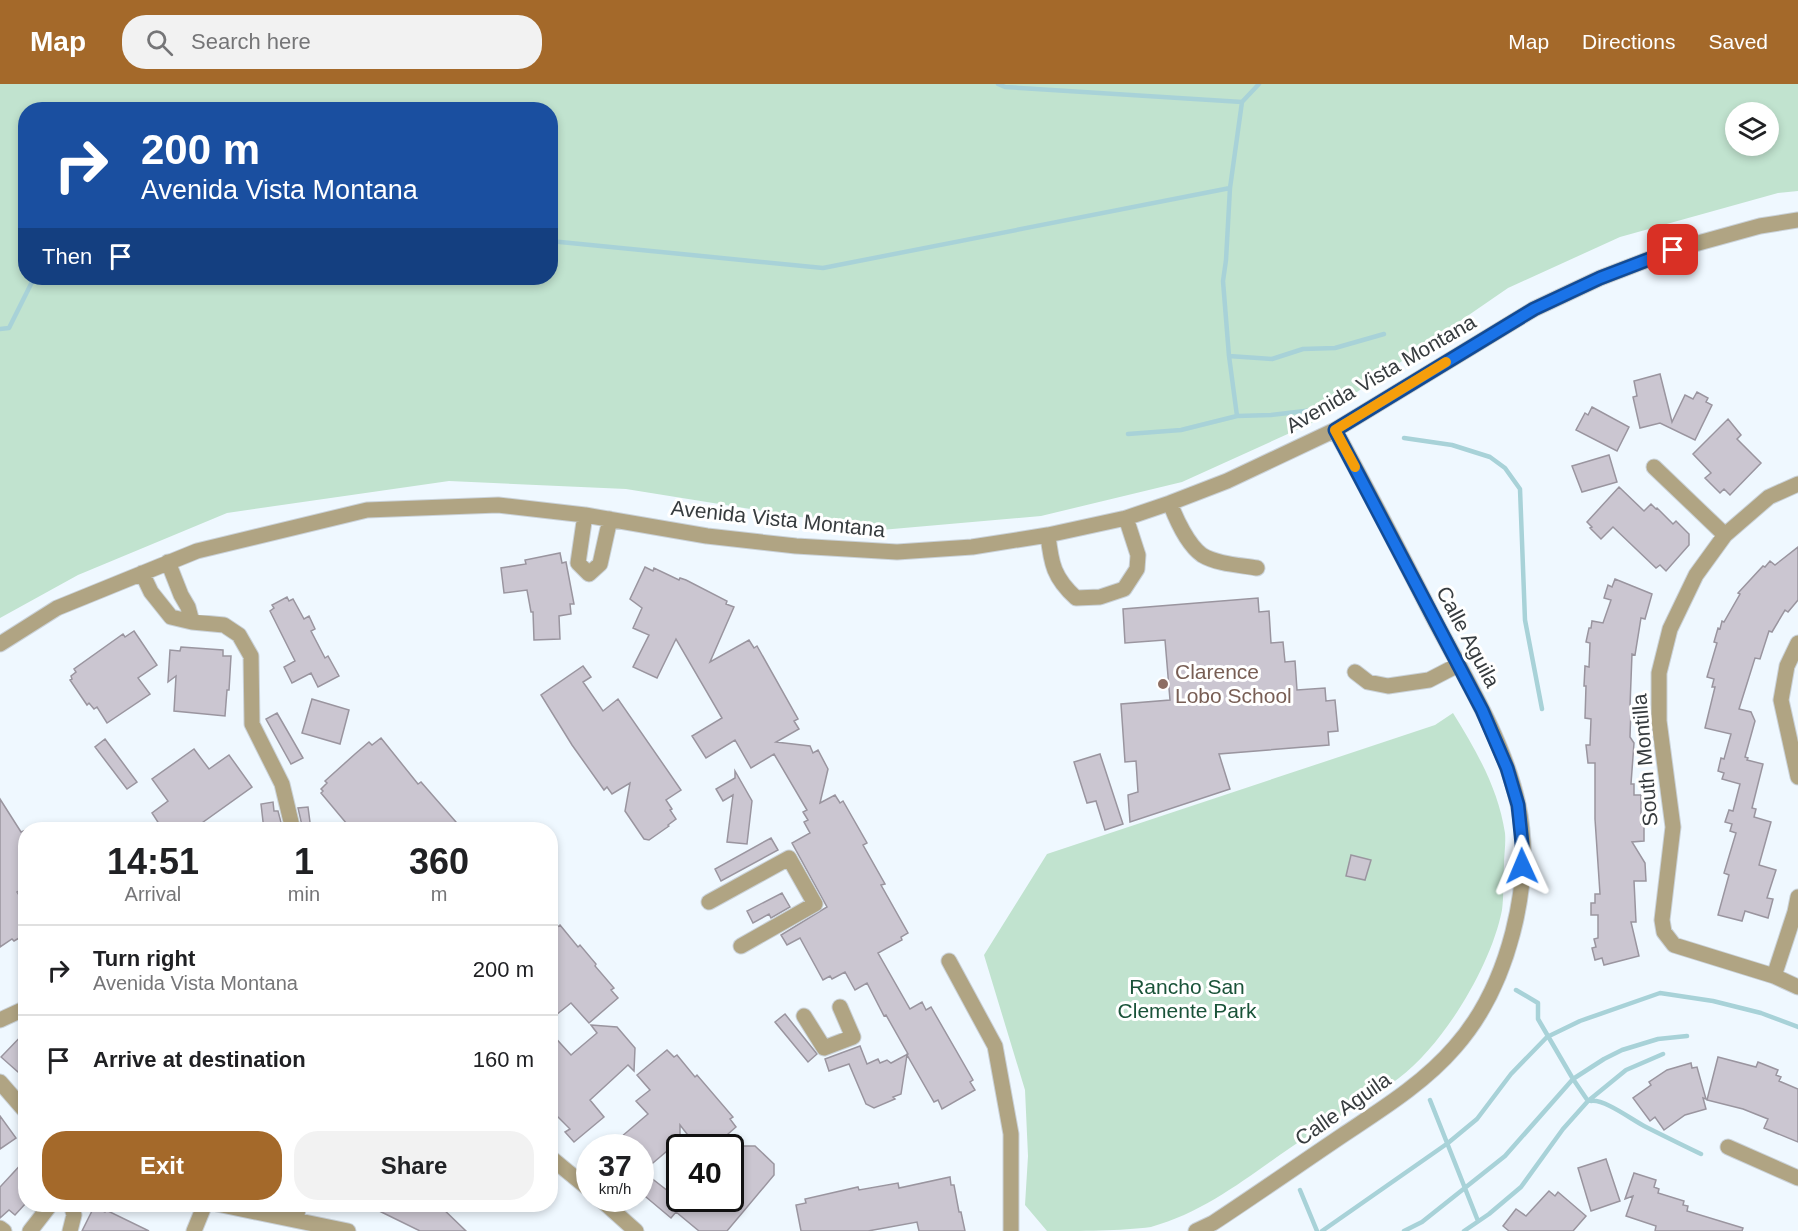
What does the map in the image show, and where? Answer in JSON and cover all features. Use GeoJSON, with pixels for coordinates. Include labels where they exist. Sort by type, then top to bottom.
{"type":"FeatureCollection","features":[{"type":"Feature","properties":{"kind":"street","name":"Avenida Vista Montana"},"geometry":{"type":"LineString","coordinates":[[0,644],[57,608],[197,551],[367,510],[498,505],[585,515],[707,536],[774,544],[897,552],[972,547],[1048,536],[1126,518],[1227,481],[1335,430],[1534,309],[1591,283],[1673,250],[1760,226],[1798,220]]}},
{"type":"Feature","properties":{"kind":"street","name":"Calle Aguila"},"geometry":{"type":"LineString","coordinates":[[1196,1231],[1213,1223],[1397,1098],[1455,1047],[1479,1014],[1499,975],[1514,932],[1521,889],[1522,844],[1518,805],[1507,768],[1482,710],[1335,430]]}},
{"type":"Feature","properties":{"kind":"street"},"geometry":{"type":"LineString","coordinates":[[1654,467],[1725,535]]}},
{"type":"Feature","properties":{"kind":"street","name":"South Montilla"},"geometry":{"type":"LineString","coordinates":[[1774,976],[1682,948],[1671,941],[1662,926],[1673,827],[1659,721],[1659,673],[1674,620],[1696,575],[1725,535],[1769,497],[1798,484]]}},
{"type":"Feature","properties":{"kind":"street"},"geometry":{"type":"LineString","coordinates":[[1170,503],[1179,526],[1201,554],[1217,561],[1257,568]]}},
{"type":"Feature","properties":{"kind":"street"},"geometry":{"type":"LineString","coordinates":[[585,515],[578,563],[589,574],[600,564],[610,519]]}},
{"type":"Feature","properties":{"kind":"street"},"geometry":{"type":"LineString","coordinates":[[1048,536],[1051,560],[1062,585],[1077,598],[1100,597],[1124,589],[1137,569],[1138,555],[1126,518]]}},
{"type":"Feature","properties":{"kind":"street"},"geometry":{"type":"LineString","coordinates":[[168,562],[188,607],[192,622]]}},
{"type":"Feature","properties":{"kind":"street"},"geometry":{"type":"LineString","coordinates":[[142,573],[151,592],[171,616],[192,622],[224,626],[239,635],[251,656],[252,724],[282,784],[291,822]]}},
{"type":"Feature","properties":{"kind":"street"},"geometry":{"type":"LineString","coordinates":[[1798,643],[1786,666],[1781,700],[1793,735],[1798,777]]}},
{"type":"Feature","properties":{"kind":"street"},"geometry":{"type":"LineString","coordinates":[[1355,672],[1368,682],[1388,686],[1429,680],[1458,665]]}},
{"type":"Feature","properties":{"kind":"street"},"geometry":{"type":"LineString","coordinates":[[709,902],[789,858],[814,904],[741,946]]}},
{"type":"Feature","properties":{"kind":"street"},"geometry":{"type":"LineString","coordinates":[[1798,897],[1774,976],[1798,987]]}},
{"type":"Feature","properties":{"kind":"street"},"geometry":{"type":"LineString","coordinates":[[949,961],[995,1046],[1011,1134],[1011,1231]]}},
{"type":"Feature","properties":{"kind":"street"},"geometry":{"type":"LineString","coordinates":[[804,1016],[824,1048],[853,1037],[840,1007]]}},
{"type":"Feature","properties":{"kind":"street"},"geometry":{"type":"LineString","coordinates":[[0,1020],[18,1012]]}},
{"type":"Feature","properties":{"kind":"street"},"geometry":{"type":"LineString","coordinates":[[1,1087],[18,1104]]}},
{"type":"Feature","properties":{"kind":"street"},"geometry":{"type":"LineString","coordinates":[[1728,1147],[1798,1178]]}},
{"type":"Feature","properties":{"kind":"street"},"geometry":{"type":"LineString","coordinates":[[558,1164],[576,1178]]}},
{"type":"Feature","properties":{"kind":"street"},"geometry":{"type":"LineString","coordinates":[[30,1231],[45,1212]]}},
{"type":"Feature","properties":{"kind":"street"},"geometry":{"type":"LineString","coordinates":[[70,1231],[73,1212]]}},
{"type":"Feature","properties":{"kind":"street"},"geometry":{"type":"LineString","coordinates":[[194,1231],[202,1212]]}},
{"type":"Feature","properties":{"kind":"street"},"geometry":{"type":"LineString","coordinates":[[297,1212],[319,1228],[348,1231]]}},
{"type":"Feature","properties":{"kind":"street"},"geometry":{"type":"LineString","coordinates":[[615,1212],[636,1231]]}},
{"type":"Feature","properties":{"kind":"street"},"geometry":{"type":"LineString","coordinates":[[0,1228],[4,1231]]}},
{"type":"Feature","properties":{"kind":"green space"},"geometry":{"type":"Polygon","coordinates":[[[0,84],[1798,84],[1798,191],[1778,193],[1620,237],[1508,288],[1312,423],[1182,482],[1041,516],[881,530],[626,489],[449,481],[227,513],[78,575],[0,618],[0,84]]]}},
{"type":"Feature","properties":{"kind":"green space","name":"Rancho San Clemente Park"},"geometry":{"type":"Polygon","coordinates":[[[1453,713],[1485,771],[1502,817],[1505,837],[1503,899],[1502,910],[1488,955],[1463,1002],[1433,1045],[1416,1063],[1388,1086],[1195,1210],[1151,1227],[1047,1231],[1025,1205],[1028,1156],[1025,1090],[984,955],[1047,854],[1435,725],[1453,713]]]}},
{"type":"Feature","properties":{"kind":"building"},"geometry":{"type":"Polygon","coordinates":[[[1660,374],[1672,422],[1685,395],[1693,399],[1697,392],[1708,398],[1706,402],[1712,405],[1695,440],[1660,423],[1640,428],[1633,397],[1637,396],[1634,381],[1660,374]]]}},
{"type":"Feature","properties":{"kind":"building"},"geometry":{"type":"Polygon","coordinates":[[[1592,407],[1629,427],[1617,451],[1576,430],[1585,413],[1588,415],[1592,407]]]}},
{"type":"Feature","properties":{"kind":"building"},"geometry":{"type":"Polygon","coordinates":[[[1728,419],[1741,435],[1737,439],[1761,463],[1730,495],[1724,489],[1720,493],[1705,478],[1711,473],[1693,454],[1728,419]]]}},
{"type":"Feature","properties":{"kind":"building"},"geometry":{"type":"Polygon","coordinates":[[[1609,455],[1617,482],[1582,492],[1572,466],[1609,455]]]}},
{"type":"Feature","properties":{"kind":"building"},"geometry":{"type":"Polygon","coordinates":[[[1619,487],[1644,511],[1651,504],[1673,524],[1676,521],[1689,534],[1689,545],[1666,571],[1660,565],[1656,568],[1613,527],[1601,539],[1590,528],[1592,527],[1587,522],[1619,487]]]}},
{"type":"Feature","properties":{"kind":"building"},"geometry":{"type":"Polygon","coordinates":[[[1798,547],[1798,600],[1788,612],[1785,610],[1772,632],[1769,631],[1760,659],[1755,658],[1739,709],[1751,712],[1755,721],[1745,757],[1748,758],[1747,760],[1763,764],[1752,808],[1756,809],[1754,817],[1771,822],[1759,865],[1776,870],[1767,898],[1773,899],[1768,918],[1745,911],[1742,921],[1718,915],[1729,875],[1724,873],[1736,833],[1730,831],[1732,824],[1725,822],[1729,810],[1733,811],[1740,784],[1722,779],[1724,773],[1718,771],[1731,734],[1705,728],[1715,687],[1712,687],[1714,679],[1707,677],[1717,643],[1714,642],[1718,628],[1720,629],[1722,621],[1724,622],[1740,594],[1738,593],[1763,566],[1765,567],[1770,561],[1775,565],[1798,547]]]}},
{"type":"Feature","properties":{"kind":"building"},"geometry":{"type":"Polygon","coordinates":[[[560,553],[562,563],[566,562],[574,604],[570,604],[571,614],[559,616],[560,639],[534,640],[533,612],[531,612],[527,590],[504,593],[501,568],[526,564],[525,560],[560,553]]]}},
{"type":"Feature","properties":{"kind":"building"},"geometry":{"type":"Polygon","coordinates":[[[645,567],[653,571],[654,568],[679,580],[680,578],[686,580],[734,607],[710,662],[749,640],[754,648],[757,646],[798,719],[794,721],[799,729],[776,742],[810,746],[813,753],[818,750],[828,769],[820,803],[835,795],[840,803],[843,801],[867,843],[863,845],[885,884],[881,885],[908,933],[901,937],[902,940],[878,953],[910,1009],[922,1002],[926,1010],[931,1007],[973,1080],[970,1082],[975,1090],[942,1109],[938,1100],[934,1102],[907,1055],[901,1094],[874,1108],[866,1104],[849,1064],[829,1071],[825,1059],[860,1046],[867,1064],[878,1059],[880,1063],[887,1060],[891,1063],[908,1054],[867,983],[855,990],[845,972],[832,979],[830,976],[823,980],[800,938],[787,945],[781,935],[827,907],[792,843],[810,833],[804,822],[808,820],[803,812],[807,810],[774,754],[751,768],[735,740],[706,758],[692,736],[722,718],[676,639],[657,678],[633,667],[649,635],[633,628],[642,608],[630,599],[645,567]]]}},
{"type":"Feature","properties":{"kind":"building"},"geometry":{"type":"Polygon","coordinates":[[[1615,579],[1652,594],[1645,619],[1641,618],[1635,655],[1632,654],[1630,706],[1630,737],[1634,743],[1631,784],[1634,784],[1634,795],[1641,795],[1641,824],[1644,824],[1644,841],[1632,842],[1645,863],[1646,881],[1634,881],[1636,922],[1631,922],[1639,956],[1604,965],[1602,958],[1595,960],[1592,948],[1596,947],[1594,939],[1598,938],[1598,915],[1591,915],[1591,903],[1595,903],[1595,894],[1600,894],[1595,819],[1595,763],[1588,763],[1586,745],[1590,745],[1591,719],[1585,718],[1586,686],[1584,686],[1585,666],[1589,667],[1590,643],[1586,642],[1589,628],[1591,628],[1592,621],[1603,623],[1611,600],[1604,598],[1608,585],[1612,587],[1615,579]]]}},
{"type":"Feature","properties":{"kind":"building"},"geometry":{"type":"Polygon","coordinates":[[[287,597],[289,601],[293,599],[304,619],[309,616],[315,629],[311,631],[325,658],[328,656],[339,676],[318,687],[311,673],[292,683],[284,667],[295,661],[270,611],[274,608],[272,605],[287,597]]]}},
{"type":"Feature","properties":{"kind":"building"},"geometry":{"type":"Polygon","coordinates":[[[1258,598],[1259,612],[1269,611],[1271,643],[1283,642],[1285,662],[1295,661],[1297,690],[1325,688],[1326,701],[1335,700],[1338,731],[1328,732],[1329,745],[1219,754],[1230,789],[1130,822],[1128,795],[1138,792],[1136,761],[1125,762],[1121,704],[1170,700],[1165,640],[1125,643],[1123,609],[1258,598]]]}},
{"type":"Feature","properties":{"kind":"building"},"geometry":{"type":"Polygon","coordinates":[[[134,631],[157,665],[138,678],[150,694],[107,723],[97,707],[94,709],[89,703],[87,705],[70,680],[71,676],[76,672],[74,669],[123,634],[125,637],[134,631]]]}},
{"type":"Feature","properties":{"kind":"building"},"geometry":{"type":"Polygon","coordinates":[[[181,647],[223,650],[223,656],[231,656],[225,716],[174,711],[176,676],[168,682],[170,650],[180,651],[181,647]]]}},
{"type":"Feature","properties":{"kind":"building"},"geometry":{"type":"Polygon","coordinates":[[[583,666],[591,677],[583,682],[603,711],[618,699],[681,790],[666,800],[676,819],[649,840],[644,839],[625,811],[630,783],[612,794],[607,787],[604,790],[541,695],[583,666]]]}},
{"type":"Feature","properties":{"kind":"building"},"geometry":{"type":"Polygon","coordinates":[[[312,699],[349,710],[340,744],[302,733],[312,699]]]}},
{"type":"Feature","properties":{"kind":"building"},"geometry":{"type":"Polygon","coordinates":[[[277,713],[303,758],[291,764],[266,719],[277,713]]]}},
{"type":"Feature","properties":{"kind":"building"},"geometry":{"type":"Polygon","coordinates":[[[381,738],[418,784],[421,782],[456,822],[345,822],[321,793],[323,791],[321,789],[327,783],[325,781],[369,742],[372,745],[381,738]]]}},
{"type":"Feature","properties":{"kind":"building"},"geometry":{"type":"Polygon","coordinates":[[[105,739],[137,782],[127,789],[95,747],[105,739]]]}},
{"type":"Feature","properties":{"kind":"building"},"geometry":{"type":"Polygon","coordinates":[[[194,749],[209,769],[229,755],[252,787],[203,822],[158,822],[152,813],[168,801],[152,779],[194,749]]]}},
{"type":"Feature","properties":{"kind":"building"},"geometry":{"type":"Polygon","coordinates":[[[1100,754],[1123,824],[1105,830],[1096,801],[1087,803],[1074,762],[1100,754]]]}},
{"type":"Feature","properties":{"kind":"building"},"geometry":{"type":"Polygon","coordinates":[[[735,771],[752,801],[747,844],[727,842],[733,795],[723,801],[716,789],[735,778],[735,771]]]}},
{"type":"Feature","properties":{"kind":"building"},"geometry":{"type":"Polygon","coordinates":[[[0,799],[18,827],[18,939],[14,941],[12,939],[0,947],[0,799]]]}},
{"type":"Feature","properties":{"kind":"building"},"geometry":{"type":"Polygon","coordinates":[[[273,802],[274,811],[278,811],[281,822],[263,822],[261,804],[273,802]]]}},
{"type":"Feature","properties":{"kind":"building"},"geometry":{"type":"Polygon","coordinates":[[[308,807],[310,822],[301,822],[298,808],[308,807]]]}},
{"type":"Feature","properties":{"kind":"building"},"geometry":{"type":"Polygon","coordinates":[[[771,838],[778,850],[721,881],[715,869],[771,838]]]}},
{"type":"Feature","properties":{"kind":"building"},"geometry":{"type":"Polygon","coordinates":[[[1351,855],[1371,860],[1365,880],[1346,876],[1351,855]]]}},
{"type":"Feature","properties":{"kind":"building"},"geometry":{"type":"Polygon","coordinates":[[[782,893],[790,907],[771,918],[769,914],[753,923],[747,911],[782,893]]]}},
{"type":"Feature","properties":{"kind":"building"},"geometry":{"type":"Polygon","coordinates":[[[560,925],[596,964],[595,966],[614,988],[611,990],[618,998],[589,1023],[571,1003],[558,1013],[558,927],[560,925]]]}},
{"type":"Feature","properties":{"kind":"building"},"geometry":{"type":"Polygon","coordinates":[[[785,1014],[817,1054],[808,1062],[775,1022],[785,1014]]]}},
{"type":"Feature","properties":{"kind":"building"},"geometry":{"type":"Polygon","coordinates":[[[591,1025],[617,1027],[635,1048],[634,1071],[628,1065],[590,1100],[604,1117],[584,1134],[576,1134],[574,1142],[565,1132],[570,1129],[558,1117],[558,1041],[571,1055],[597,1033],[591,1025]]]}},
{"type":"Feature","properties":{"kind":"building"},"geometry":{"type":"Polygon","coordinates":[[[18,1039],[18,1072],[1,1057],[18,1039]]]}},
{"type":"Feature","properties":{"kind":"building"},"geometry":{"type":"Polygon","coordinates":[[[667,1050],[674,1057],[677,1055],[733,1117],[730,1119],[736,1127],[728,1134],[687,1134],[680,1125],[680,1134],[666,1134],[666,1152],[654,1162],[654,1134],[625,1134],[648,1114],[636,1101],[650,1090],[637,1075],[667,1050]]]}},
{"type":"Feature","properties":{"kind":"building"},"geometry":{"type":"Polygon","coordinates":[[[1718,1057],[1756,1067],[1758,1062],[1778,1070],[1776,1075],[1781,1077],[1779,1081],[1798,1089],[1798,1142],[1764,1128],[1768,1119],[1743,1109],[1707,1100],[1718,1057]]]}},
{"type":"Feature","properties":{"kind":"building"},"geometry":{"type":"Polygon","coordinates":[[[1691,1063],[1692,1068],[1697,1067],[1706,1099],[1703,1098],[1706,1109],[1685,1115],[1664,1130],[1655,1117],[1650,1121],[1633,1098],[1651,1085],[1649,1082],[1667,1070],[1691,1063]]]}},
{"type":"Feature","properties":{"kind":"building"},"geometry":{"type":"Polygon","coordinates":[[[0,1116],[16,1138],[0,1149],[0,1116]]]}},
{"type":"Feature","properties":{"kind":"building"},"geometry":{"type":"Polygon","coordinates":[[[744,1146],[755,1146],[774,1164],[774,1175],[744,1211],[744,1146]]]}},
{"type":"Feature","properties":{"kind":"building"},"geometry":{"type":"Polygon","coordinates":[[[1606,1159],[1620,1201],[1591,1211],[1578,1168],[1606,1159]]]}},
{"type":"Feature","properties":{"kind":"building"},"geometry":{"type":"Polygon","coordinates":[[[18,1168],[18,1212],[15,1215],[9,1210],[0,1218],[0,1187],[18,1168]]]}},
{"type":"Feature","properties":{"kind":"building"},"geometry":{"type":"Polygon","coordinates":[[[1634,1173],[1656,1180],[1654,1187],[1659,1189],[1658,1193],[1684,1201],[1683,1205],[1688,1206],[1687,1211],[1743,1228],[1742,1231],[1655,1231],[1656,1226],[1626,1216],[1633,1196],[1625,1199],[1634,1173]]]}},
{"type":"Feature","properties":{"kind":"building"},"geometry":{"type":"Polygon","coordinates":[[[950,1177],[965,1231],[919,1231],[917,1222],[868,1231],[801,1231],[796,1205],[806,1203],[805,1199],[858,1187],[859,1190],[898,1183],[899,1188],[950,1177]]]}},
{"type":"Feature","properties":{"kind":"building"},"geometry":{"type":"Polygon","coordinates":[[[654,1180],[666,1189],[666,1212],[676,1212],[671,1218],[654,1204],[654,1180]]]}},
{"type":"Feature","properties":{"kind":"building"},"geometry":{"type":"Polygon","coordinates":[[[1549,1191],[1555,1196],[1558,1192],[1586,1216],[1573,1231],[1509,1231],[1503,1226],[1516,1209],[1526,1216],[1549,1191]]]}},
{"type":"Feature","properties":{"kind":"building"},"geometry":{"type":"Polygon","coordinates":[[[92,1212],[110,1212],[149,1231],[82,1231],[92,1212]]]}},
{"type":"Feature","properties":{"kind":"building"},"geometry":{"type":"Polygon","coordinates":[[[381,1212],[446,1212],[466,1231],[420,1231],[381,1212]]]}},
{"type":"Feature","properties":{"kind":"building"},"geometry":{"type":"Polygon","coordinates":[[[676,1212],[743,1212],[727,1231],[699,1231],[676,1212]]]}},
{"type":"Feature","properties":{"kind":"waterway"},"geometry":{"type":"LineString","coordinates":[[998,84],[1005,87],[1242,102]]}},
{"type":"Feature","properties":{"kind":"waterway"},"geometry":{"type":"LineString","coordinates":[[1237,416],[1223,281],[1230,188],[1242,102],[1259,84]]}},
{"type":"Feature","properties":{"kind":"waterway"},"geometry":{"type":"LineString","coordinates":[[558,242],[823,268],[1230,188]]}},
{"type":"Feature","properties":{"kind":"waterway"},"geometry":{"type":"LineString","coordinates":[[0,329],[9,328],[30,285]]}},
{"type":"Feature","properties":{"kind":"waterway"},"geometry":{"type":"LineString","coordinates":[[1229,356],[1272,359],[1303,349],[1335,348],[1384,334]]}},
{"type":"Feature","properties":{"kind":"waterway"},"geometry":{"type":"LineString","coordinates":[[1128,434],[1181,430],[1237,416],[1313,410]]}},
{"type":"Feature","properties":{"kind":"waterway"},"geometry":{"type":"LineString","coordinates":[[1404,438],[1452,445],[1490,457],[1505,468],[1520,489],[1525,620],[1542,709]]}},
{"type":"Feature","properties":{"kind":"waterway"},"geometry":{"type":"LineString","coordinates":[[1516,990],[1538,1003],[1538,1019],[1588,1101]]}},
{"type":"Feature","properties":{"kind":"waterway"},"geometry":{"type":"LineString","coordinates":[[1322,1231],[1448,1143],[1477,1119],[1511,1074],[1547,1037],[1580,1021],[1660,993],[1713,1001],[1761,1013],[1798,1027]]}},
{"type":"Feature","properties":{"kind":"waterway"},"geometry":{"type":"LineString","coordinates":[[1404,1231],[1422,1222],[1505,1156],[1573,1079],[1622,1050],[1658,1039],[1687,1036]]}},
{"type":"Feature","properties":{"kind":"waterway"},"geometry":{"type":"LineString","coordinates":[[1464,1231],[1489,1214],[1521,1187],[1563,1129],[1588,1101],[1626,1070],[1663,1054]]}},
{"type":"Feature","properties":{"kind":"waterway"},"geometry":{"type":"LineString","coordinates":[[1430,1100],[1478,1221]]}},
{"type":"Feature","properties":{"kind":"waterway"},"geometry":{"type":"LineString","coordinates":[[1591,1101],[1604,1103],[1701,1154]]}},
{"type":"Feature","properties":{"kind":"waterway"},"geometry":{"type":"LineString","coordinates":[[1300,1190],[1317,1231]]}},
{"type":"Feature","properties":{"kind":"slow traffic"},"geometry":{"type":"LineString","coordinates":[[1355,467],[1335,430],[1446,362]]}},
{"type":"Feature","properties":{"kind":"place","name":"Clarence Lobo School"},"geometry":{"type":"Point","coordinates":[1163,684]}},
{"type":"Feature","properties":{"kind":"route"},"geometry":{"type":"LineString","coordinates":[[1522,866],[1518,805],[1507,768],[1482,710],[1335,430],[1534,309],[1600,278],[1673,250]]}}]}
